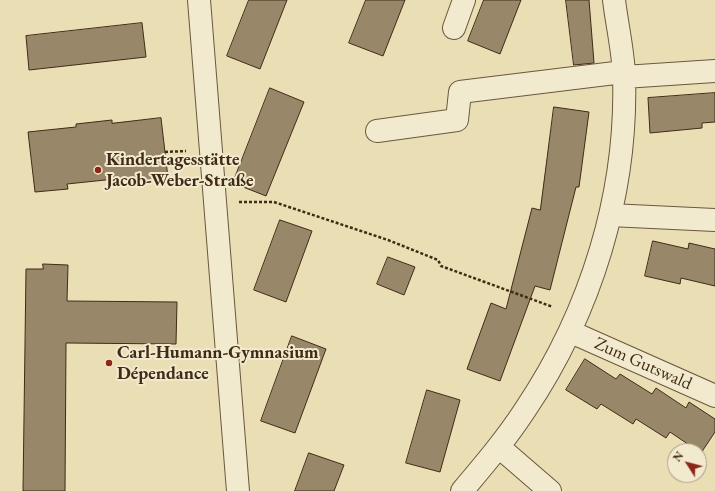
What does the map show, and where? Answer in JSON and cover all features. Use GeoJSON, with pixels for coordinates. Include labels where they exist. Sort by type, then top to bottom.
{"type":"FeatureCollection","features":[{"type":"Feature","properties":{"kind":"street"},"geometry":{"type":"LineString","coordinates":[[199,0],[238,491]]}},
{"type":"Feature","properties":{"kind":"street"},"geometry":{"type":"LineString","coordinates":[[454,28],[464,0]]}},
{"type":"Feature","properties":{"kind":"street","name":"Zum Gutswald"},"geometry":{"type":"LineString","coordinates":[[462,491],[499,447],[525,410],[550,370],[574,324],[601,252],[610,215],[618,170],[624,121],[624,75],[614,0]]}},
{"type":"Feature","properties":{"kind":"street"},"geometry":{"type":"LineString","coordinates":[[377,131],[457,120],[460,92],[624,75],[715,71]]}},
{"type":"Feature","properties":{"kind":"street"},"geometry":{"type":"LineString","coordinates":[[610,215],[715,220]]}},
{"type":"Feature","properties":{"kind":"street","name":"Zum Gutswald"},"geometry":{"type":"LineString","coordinates":[[574,324],[715,396]]}},
{"type":"Feature","properties":{"kind":"street"},"geometry":{"type":"LineString","coordinates":[[499,447],[550,491]]}},
{"type":"Feature","properties":{"kind":"path"},"geometry":{"type":"LineString","coordinates":[[215,202],[274,202],[388,240],[438,260],[441,266],[574,324]]}},
{"type":"Feature","properties":{"kind":"building"},"geometry":{"type":"Polygon","coordinates":[[[249,0],[287,0],[260,69],[227,56],[249,0]]]}},
{"type":"Feature","properties":{"kind":"building"},"geometry":{"type":"Polygon","coordinates":[[[366,0],[405,0],[383,56],[349,43],[366,0]]]}},
{"type":"Feature","properties":{"kind":"building"},"geometry":{"type":"Polygon","coordinates":[[[484,0],[521,0],[500,54],[468,41],[484,0]]]}},
{"type":"Feature","properties":{"kind":"building"},"geometry":{"type":"Polygon","coordinates":[[[566,0],[589,0],[594,63],[574,65],[566,0]]]}},
{"type":"Feature","properties":{"kind":"building"},"geometry":{"type":"Polygon","coordinates":[[[142,23],[146,57],[29,70],[26,36],[142,23]]]}},
{"type":"Feature","properties":{"kind":"building"},"geometry":{"type":"Polygon","coordinates":[[[270,88],[304,102],[266,196],[233,183],[270,88]]]}},
{"type":"Feature","properties":{"kind":"building"},"geometry":{"type":"Polygon","coordinates":[[[715,93],[715,122],[702,123],[702,128],[650,133],[648,98],[715,93]]]}},
{"type":"Feature","properties":{"kind":"building"},"geometry":{"type":"Polygon","coordinates":[[[554,107],[589,112],[579,187],[576,187],[550,290],[535,286],[500,381],[467,369],[491,303],[506,309],[532,208],[540,210],[554,107]]]}},
{"type":"Feature","properties":{"kind":"building"},"geometry":{"type":"Polygon","coordinates":[[[161,118],[168,178],[134,182],[134,177],[67,184],[68,189],[35,192],[28,132],[76,127],[76,124],[112,120],[112,123],[161,118]]]}},
{"type":"Feature","properties":{"kind":"building"},"geometry":{"type":"Polygon","coordinates":[[[280,220],[312,231],[286,302],[254,290],[280,220]]]}},
{"type":"Feature","properties":{"kind":"building"},"geometry":{"type":"Polygon","coordinates":[[[653,241],[688,249],[689,243],[715,249],[715,286],[681,278],[680,284],[645,276],[653,241]]]}},
{"type":"Feature","properties":{"kind":"building"},"geometry":{"type":"Polygon","coordinates":[[[388,257],[415,267],[404,295],[377,284],[388,257]]]}},
{"type":"Feature","properties":{"kind":"building"},"geometry":{"type":"Polygon","coordinates":[[[43,264],[68,265],[67,301],[177,302],[176,344],[66,343],[65,491],[23,491],[26,269],[43,269],[43,264]]]}},
{"type":"Feature","properties":{"kind":"building"},"geometry":{"type":"Polygon","coordinates":[[[292,336],[326,349],[295,433],[261,421],[292,336]]]}},
{"type":"Feature","properties":{"kind":"building"},"geometry":{"type":"Polygon","coordinates":[[[585,359],[616,379],[620,374],[652,394],[656,388],[686,408],[689,402],[715,419],[715,432],[707,444],[686,443],[670,432],[666,438],[636,419],[633,424],[601,404],[597,409],[566,390],[585,359]]]}},
{"type":"Feature","properties":{"kind":"building"},"geometry":{"type":"Polygon","coordinates":[[[427,390],[460,400],[440,472],[406,463],[427,390]]]}},
{"type":"Feature","properties":{"kind":"building"},"geometry":{"type":"Polygon","coordinates":[[[309,453],[344,465],[334,491],[295,491],[309,453]]]}},
{"type":"Feature","properties":{"kind":"place","name":"Kindertagesstätte Jacob-Weber-Straße"},"geometry":{"type":"Point","coordinates":[98,170]}},
{"type":"Feature","properties":{"kind":"place","name":"Carl-Humann-Gymnasium Dépendance"},"geometry":{"type":"Point","coordinates":[109,363]}}]}
